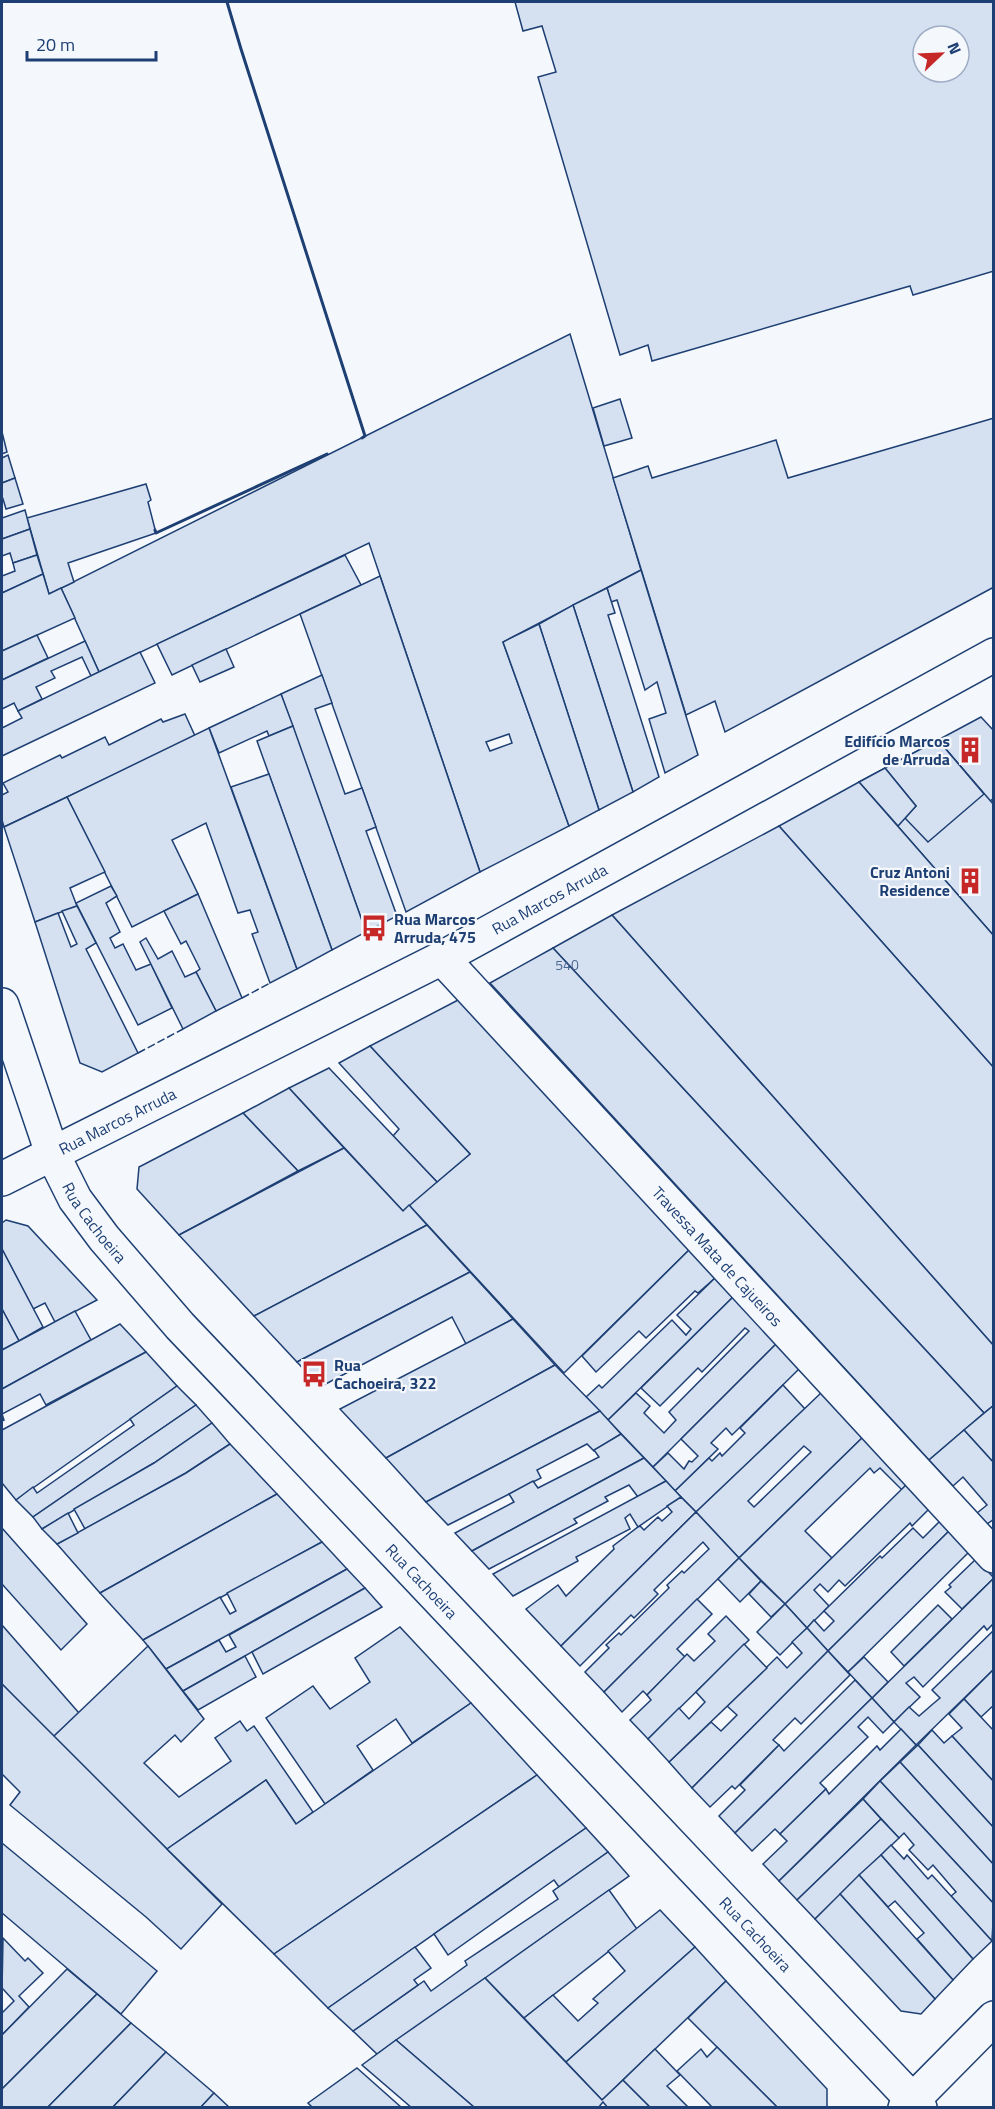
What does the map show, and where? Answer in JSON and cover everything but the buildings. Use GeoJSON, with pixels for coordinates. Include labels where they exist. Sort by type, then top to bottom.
{"type":"FeatureCollection","features":[{"type":"Feature","properties":{"kind":"street","name":"Rua Marcos Arruda"},"geometry":{"type":"LineString","coordinates":[[2,1179],[442,958],[993,655]]}},
{"type":"Feature","properties":{"kind":"street","name":"Travessa Mata de Cajueiros"},"geometry":{"type":"LineString","coordinates":[[442,958],[993,1556]]}},
{"type":"Feature","properties":{"kind":"street","name":"Rua Cachoeira"},"geometry":{"type":"LineString","coordinates":[[2,1005],[52,1153],[75,1199],[104,1238],[180,1326],[913,2105]]}},
{"type":"Feature","properties":{"kind":"street"},"geometry":{"type":"LineString","coordinates":[[913,2105],[993,2018]]}},
{"type":"Feature","properties":{"kind":"fence"},"geometry":{"type":"LineString","coordinates":[[242,998],[270,983]]}},
{"type":"Feature","properties":{"kind":"fence"},"geometry":{"type":"LineString","coordinates":[[138,1053],[183,1029]]}},
{"type":"Feature","properties":{"kind":"wall"},"geometry":{"type":"LineString","coordinates":[[227,2],[365,436],[362,438]]}},
{"type":"Feature","properties":{"kind":"wall"},"geometry":{"type":"LineString","coordinates":[[155,530],[156,533],[327,454]]}},
{"type":"Feature","properties":{"kind":"place","name":"Edifício Marcos de Arruda"},"geometry":{"type":"Point","coordinates":[970,750]}},
{"type":"Feature","properties":{"kind":"place","name":"Cruz Antoni Residence"},"geometry":{"type":"Point","coordinates":[970,881]}},
{"type":"Feature","properties":{"kind":"place","name":"Rua Marcos Arruda, 475"},"geometry":{"type":"Point","coordinates":[374,928]}},
{"type":"Feature","properties":{"kind":"place","name":"Rua Cachoeira, 322"},"geometry":{"type":"Point","coordinates":[314,1374]}}]}
